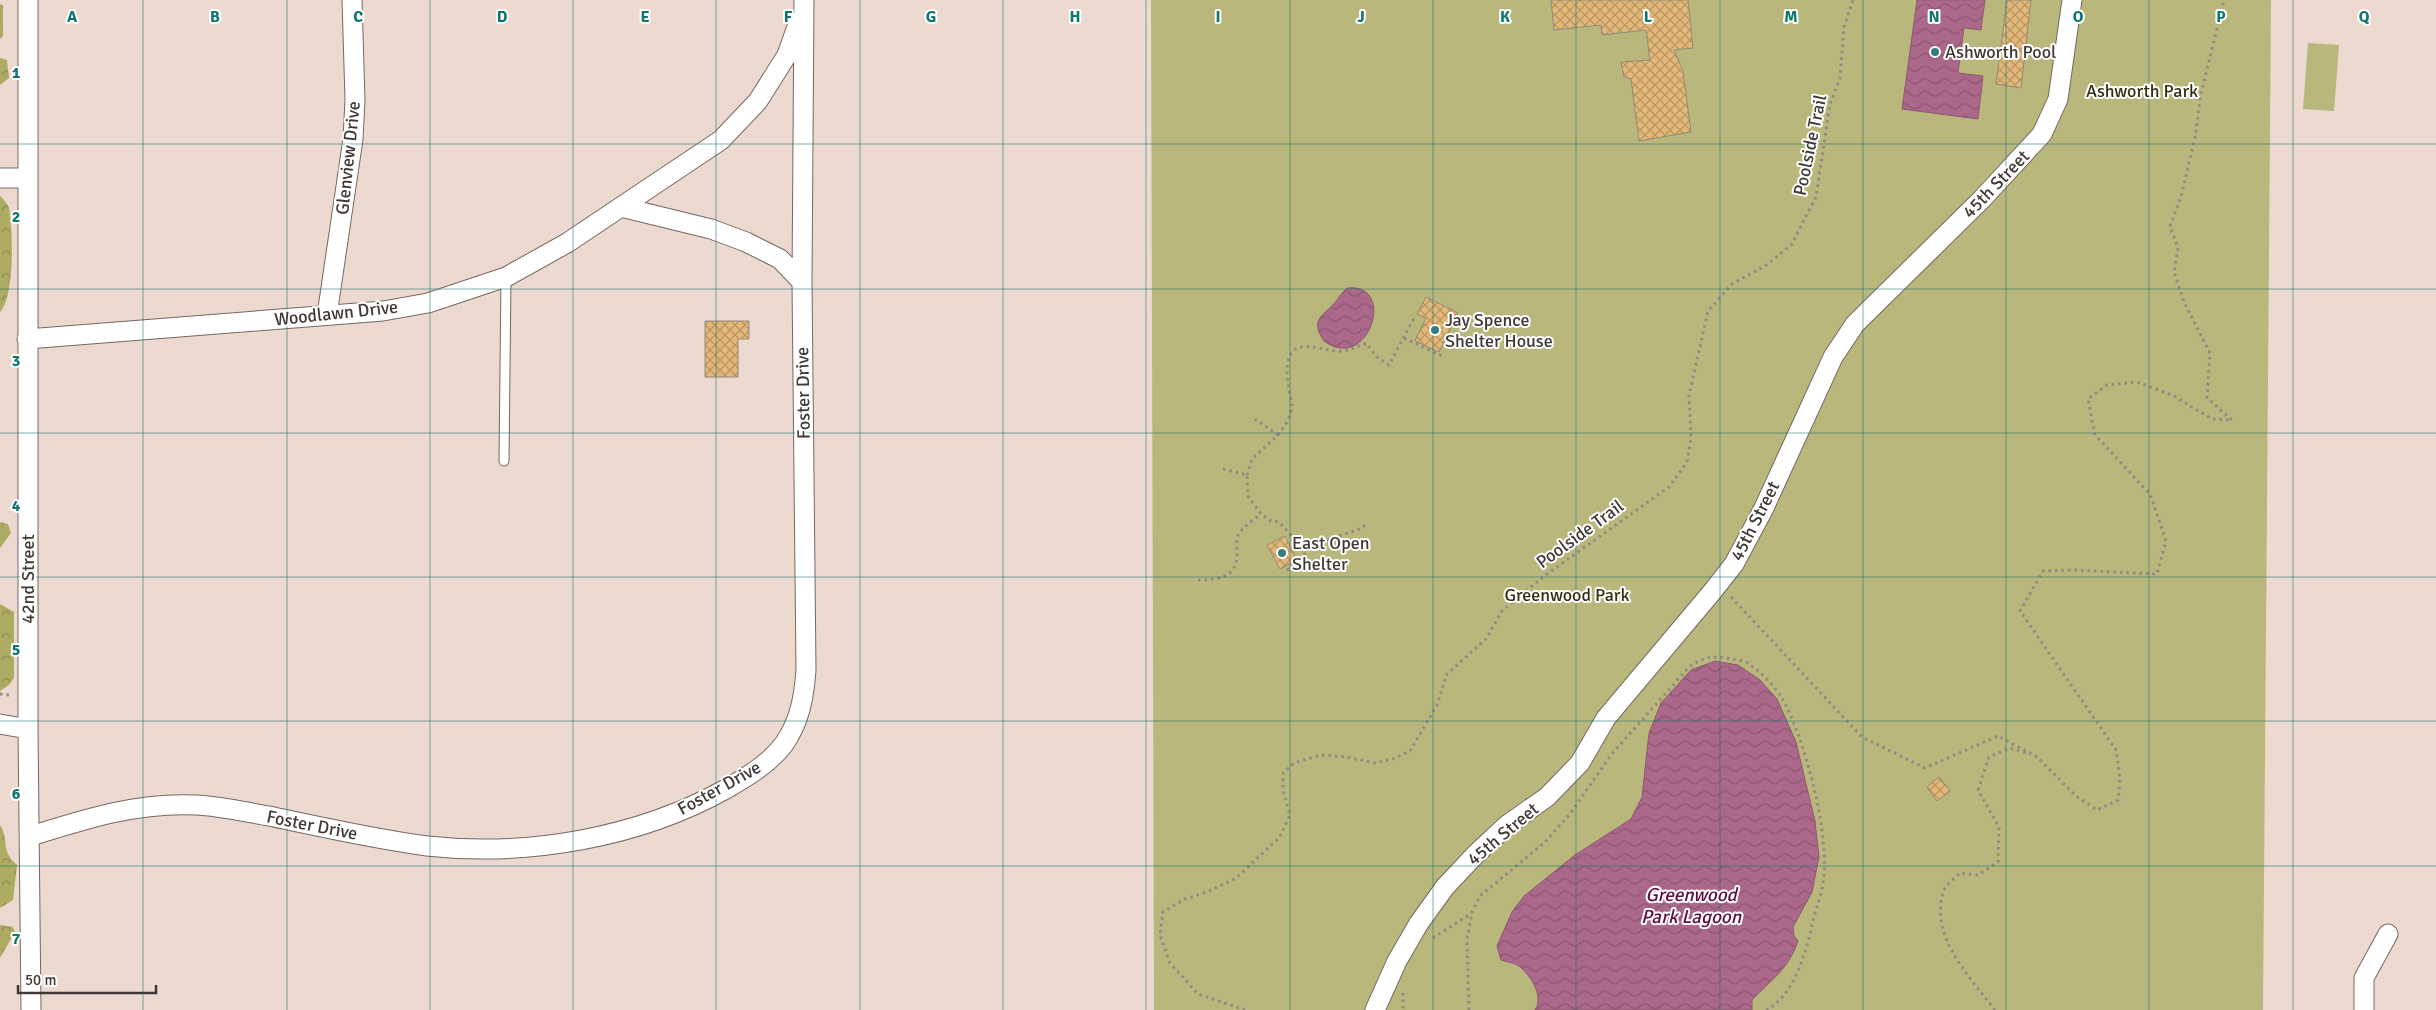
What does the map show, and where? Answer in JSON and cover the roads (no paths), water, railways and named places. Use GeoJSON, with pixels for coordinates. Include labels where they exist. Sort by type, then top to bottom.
{"type":"FeatureCollection","features":[{"type":"Feature","properties":{"kind":"street","name":"42nd Street"},"geometry":{"type":"LineString","coordinates":[[28,0],[28,729],[31,836],[31,1010]]}},
{"type":"Feature","properties":{"kind":"street","name":"Glenview Drive"},"geometry":{"type":"LineString","coordinates":[[327,315],[353,139],[355,100],[352,0]]}},
{"type":"Feature","properties":{"kind":"street","name":"45th Street"},"geometry":{"type":"LineString","coordinates":[[1375,1010],[1397,961],[1419,923],[1445,887],[1475,855],[1507,826],[1547,797],[1580,763],[1606,718],[1734,564],[1763,510],[1832,357],[1855,324],[1982,199],[2042,134],[2058,99],[2072,0]]}},
{"type":"Feature","properties":{"kind":"street","name":"Woodlawn Drive"},"geometry":{"type":"LineString","coordinates":[[27,339],[383,311],[428,302],[506,277],[567,243],[721,140],[758,101],[787,55],[804,5]]}},
{"type":"Feature","properties":{"kind":"street","name":"Foster Drive"},"geometry":{"type":"LineString","coordinates":[[31,836],[137,807],[168,804],[199,805],[248,812],[428,846],[483,848],[538,846],[592,837],[667,816],[703,801],[737,782],[767,762],[783,745],[796,725],[803,703],[806,670],[802,282],[804,5]]}},
{"type":"Feature","properties":{"kind":"street"},"geometry":{"type":"LineString","coordinates":[[0,178],[28,178]]}},
{"type":"Feature","properties":{"kind":"street"},"geometry":{"type":"LineString","coordinates":[[621,208],[711,228],[746,242],[780,259],[802,282]]}},
{"type":"Feature","properties":{"kind":"street"},"geometry":{"type":"LineString","coordinates":[[0,724],[28,729]]}},
{"type":"Feature","properties":{"kind":"street"},"geometry":{"type":"LineString","coordinates":[[2364,1010],[2364,978],[2388,934]]}},
{"type":"Feature","properties":{"kind":"lane"},"geometry":{"type":"LineString","coordinates":[[504,461],[506,277]]}},
{"type":"Feature","properties":{"kind":"water","name":"Ashworth Pool"},"geometry":{"type":"Polygon","coordinates":[[[1917,0],[1985,0],[1981,30],[1964,28],[1958,73],[1983,76],[1978,119],[1902,109],[1917,0]]]}},
{"type":"Feature","properties":{"kind":"water"},"geometry":{"type":"Polygon","coordinates":[[[1348,288],[1363,290],[1371,299],[1374,311],[1371,325],[1364,337],[1354,346],[1340,348],[1324,341],[1318,327],[1318,322],[1348,288]]]}},
{"type":"Feature","properties":{"kind":"water","name":"Greenwood Park Lagoon"},"geometry":{"type":"Polygon","coordinates":[[[1715,661],[1738,665],[1760,680],[1777,699],[1796,742],[1815,821],[1819,857],[1812,892],[1793,927],[1794,936],[1798,941],[1794,951],[1779,974],[1752,1000],[1752,1010],[1535,1010],[1538,999],[1532,981],[1518,966],[1501,960],[1497,946],[1512,912],[1524,896],[1575,855],[1631,819],[1642,797],[1649,733],[1661,703],[1691,670],[1715,661]]]}},
{"type":"Feature","properties":{"kind":"place","name":"Ashworth Pool"},"geometry":{"type":"Point","coordinates":[1935,52]}},
{"type":"Feature","properties":{"kind":"place","name":"Jay Spence Shelter House"},"geometry":{"type":"Point","coordinates":[1435,330]}},
{"type":"Feature","properties":{"kind":"place","name":"East Open Shelter"},"geometry":{"type":"Point","coordinates":[1282,553]}},
{"type":"Feature","properties":{"kind":"park label","name":"Ashworth Park"},"geometry":{"type":"Point","coordinates":[2142,91]}},
{"type":"Feature","properties":{"kind":"park label","name":"Greenwood Park"},"geometry":{"type":"Point","coordinates":[1567,595]}}]}
